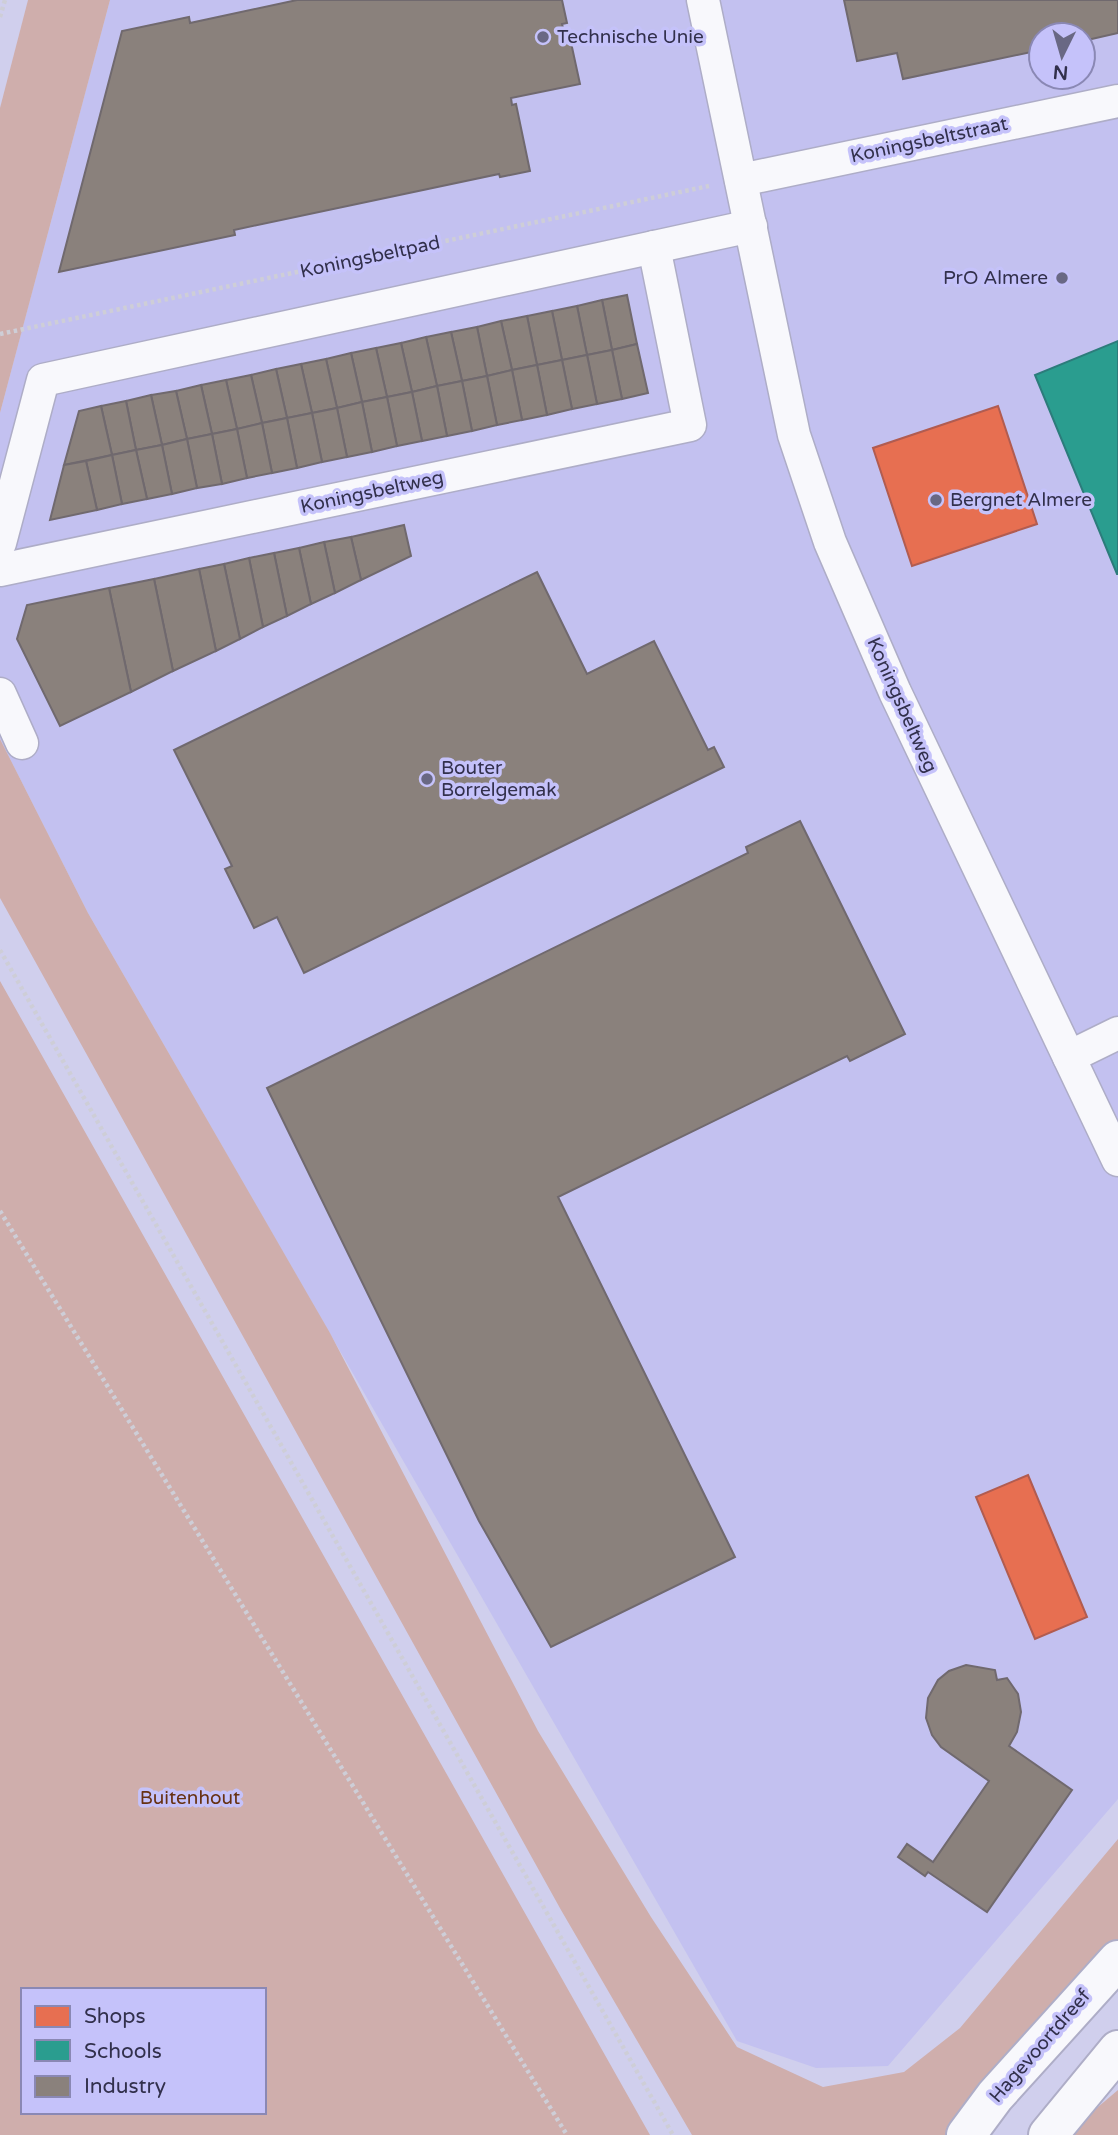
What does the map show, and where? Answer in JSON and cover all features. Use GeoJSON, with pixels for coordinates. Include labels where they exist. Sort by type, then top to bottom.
{"type":"FeatureCollection","features":[{"type":"Feature","properties":{"kind":"main road","name":"Hagevoortdreef"},"geometry":{"type":"LineString","coordinates":[[965,2135],[995,2096],[1118,1960]]}},
{"type":"Feature","properties":{"kind":"main road"},"geometry":{"type":"LineString","coordinates":[[1048,2135],[1118,2050]]}},
{"type":"Feature","properties":{"kind":"street","name":"Koningsbeltweg"},"geometry":{"type":"LineString","coordinates":[[703,0],[794,435],[830,542],[895,692],[1069,1057],[1110,1124],[1118,1160]]}},
{"type":"Feature","properties":{"kind":"street","name":"Koningsbeltstraat"},"geometry":{"type":"LineString","coordinates":[[741,180],[1118,101]]}},
{"type":"Feature","properties":{"kind":"street"},"geometry":{"type":"LineString","coordinates":[[0,543],[43,380],[751,226]]}},
{"type":"Feature","properties":{"kind":"street","name":"Koningsbeltweg"},"geometry":{"type":"LineString","coordinates":[[0,570],[690,425],[654,247]]}},
{"type":"Feature","properties":{"kind":"street"},"geometry":{"type":"LineString","coordinates":[[0,694],[22,743]]}},
{"type":"Feature","properties":{"kind":"street"},"geometry":{"type":"LineString","coordinates":[[1069,1057],[1118,1033]]}},
{"type":"Feature","properties":{"kind":"path"},"geometry":{"type":"LineString","coordinates":[[0,17],[5,0]]}},
{"type":"Feature","properties":{"kind":"path","name":"Koningsbeltpad"},"geometry":{"type":"LineString","coordinates":[[0,334],[741,180]]}},
{"type":"Feature","properties":{"kind":"path"},"geometry":{"type":"LineString","coordinates":[[0,950],[673,2135]]}},
{"type":"Feature","properties":{"kind":"path"},"geometry":{"type":"LineString","coordinates":[[0,1211],[567,2135]]}},
{"type":"Feature","properties":{"kind":"shaded area"},"geometry":{"type":"Polygon","coordinates":[[[110,0],[1118,0],[1118,1799],[888,2066],[816,2068],[737,2041],[88,913],[0,739],[0,413],[110,0]]]}},
{"type":"Feature","properties":{"kind":"green space"},"geometry":{"type":"Polygon","coordinates":[[[28,0],[110,0],[0,413],[0,108],[28,0]]]}},
{"type":"Feature","properties":{"kind":"green space"},"geometry":{"type":"Polygon","coordinates":[[[0,739],[88,913],[330,1333],[538,1731],[651,1917],[737,2047],[823,2087],[904,2072],[960,2028],[1118,1839],[1118,1944],[952,2135],[692,2135],[561,1910],[0,898],[0,739]]]}},
{"type":"Feature","properties":{"kind":"green space","name":"Buitenhout"},"geometry":{"type":"Polygon","coordinates":[[[0,981],[650,2135],[0,2135],[0,981]]]}},
{"type":"Feature","properties":{"kind":"green space"},"geometry":{"type":"Polygon","coordinates":[[[1118,2090],[1118,2135],[1065,2135],[1118,2090]]]}},
{"type":"Feature","properties":{"kind":"building: Shops"},"geometry":{"type":"Polygon","coordinates":[[[998,406],[1037,524],[912,566],[873,448],[998,406]]]}},
{"type":"Feature","properties":{"kind":"building: Shops"},"geometry":{"type":"Polygon","coordinates":[[[1028,1475],[1087,1617],[1035,1639],[976,1497],[1028,1475]]]}},
{"type":"Feature","properties":{"kind":"building: Schools"},"geometry":{"type":"Polygon","coordinates":[[[1118,341],[1118,574],[1117,574],[1035,375],[1118,341]]]}},
{"type":"Feature","properties":{"kind":"building: Industry"},"geometry":{"type":"Polygon","coordinates":[[[297,0],[562,0],[567,23],[562,24],[566,39],[570,38],[580,84],[511,98],[512,105],[516,104],[530,171],[500,177],[499,174],[234,230],[235,235],[59,272],[122,31],[189,17],[190,23],[297,0]]]}},
{"type":"Feature","properties":{"kind":"building: Industry"},"geometry":{"type":"Polygon","coordinates":[[[844,0],[1118,0],[1118,33],[1097,38],[1097,21],[1027,21],[1027,53],[903,79],[897,53],[857,61],[844,0]]]}},
{"type":"Feature","properties":{"kind":"building: Industry"},"geometry":{"type":"Polygon","coordinates":[[[627,295],[637,344],[612,350],[602,300],[627,295]]]}},
{"type":"Feature","properties":{"kind":"building: Industry"},"geometry":{"type":"Polygon","coordinates":[[[602,300],[612,350],[587,355],[577,306],[602,300]]]}},
{"type":"Feature","properties":{"kind":"building: Industry"},"geometry":{"type":"Polygon","coordinates":[[[577,306],[587,355],[562,360],[552,311],[577,306]]]}},
{"type":"Feature","properties":{"kind":"building: Industry"},"geometry":{"type":"Polygon","coordinates":[[[552,311],[562,360],[537,365],[527,316],[552,311]]]}},
{"type":"Feature","properties":{"kind":"building: Industry"},"geometry":{"type":"Polygon","coordinates":[[[527,316],[537,365],[512,370],[501,321],[527,316]]]}},
{"type":"Feature","properties":{"kind":"building: Industry"},"geometry":{"type":"Polygon","coordinates":[[[501,321],[512,370],[487,376],[477,327],[501,321]]]}},
{"type":"Feature","properties":{"kind":"building: Industry"},"geometry":{"type":"Polygon","coordinates":[[[477,327],[487,376],[462,381],[451,332],[477,327]]]}},
{"type":"Feature","properties":{"kind":"building: Industry"},"geometry":{"type":"Polygon","coordinates":[[[451,332],[462,381],[437,386],[426,337],[451,332]]]}},
{"type":"Feature","properties":{"kind":"building: Industry"},"geometry":{"type":"Polygon","coordinates":[[[426,337],[437,386],[412,392],[401,343],[426,337]]]}},
{"type":"Feature","properties":{"kind":"building: Industry"},"geometry":{"type":"Polygon","coordinates":[[[401,343],[412,392],[387,397],[376,348],[401,343]]]}},
{"type":"Feature","properties":{"kind":"building: Industry"},"geometry":{"type":"Polygon","coordinates":[[[637,344],[648,393],[622,399],[612,350],[637,344]]]}},
{"type":"Feature","properties":{"kind":"building: Industry"},"geometry":{"type":"Polygon","coordinates":[[[376,348],[387,397],[362,402],[351,353],[376,348]]]}},
{"type":"Feature","properties":{"kind":"building: Industry"},"geometry":{"type":"Polygon","coordinates":[[[612,350],[622,399],[597,404],[587,355],[612,350]]]}},
{"type":"Feature","properties":{"kind":"building: Industry"},"geometry":{"type":"Polygon","coordinates":[[[351,353],[362,402],[337,408],[326,359],[351,353]]]}},
{"type":"Feature","properties":{"kind":"building: Industry"},"geometry":{"type":"Polygon","coordinates":[[[587,355],[597,404],[572,409],[562,360],[587,355]]]}},
{"type":"Feature","properties":{"kind":"building: Industry"},"geometry":{"type":"Polygon","coordinates":[[[326,359],[337,408],[312,413],[301,364],[326,359]]]}},
{"type":"Feature","properties":{"kind":"building: Industry"},"geometry":{"type":"Polygon","coordinates":[[[562,360],[572,409],[547,415],[537,365],[562,360]]]}},
{"type":"Feature","properties":{"kind":"building: Industry"},"geometry":{"type":"Polygon","coordinates":[[[301,364],[312,413],[287,418],[276,369],[301,364]]]}},
{"type":"Feature","properties":{"kind":"building: Industry"},"geometry":{"type":"Polygon","coordinates":[[[537,365],[547,415],[522,420],[512,370],[537,365]]]}},
{"type":"Feature","properties":{"kind":"building: Industry"},"geometry":{"type":"Polygon","coordinates":[[[276,369],[287,418],[262,423],[251,375],[276,369]]]}},
{"type":"Feature","properties":{"kind":"building: Industry"},"geometry":{"type":"Polygon","coordinates":[[[512,370],[522,420],[497,425],[487,376],[512,370]]]}},
{"type":"Feature","properties":{"kind":"building: Industry"},"geometry":{"type":"Polygon","coordinates":[[[251,375],[262,423],[237,429],[226,380],[251,375]]]}},
{"type":"Feature","properties":{"kind":"building: Industry"},"geometry":{"type":"Polygon","coordinates":[[[487,376],[497,425],[472,431],[462,381],[487,376]]]}},
{"type":"Feature","properties":{"kind":"building: Industry"},"geometry":{"type":"Polygon","coordinates":[[[226,380],[237,429],[212,434],[201,385],[226,380]]]}},
{"type":"Feature","properties":{"kind":"building: Industry"},"geometry":{"type":"Polygon","coordinates":[[[462,381],[472,431],[447,436],[437,386],[462,381]]]}},
{"type":"Feature","properties":{"kind":"building: Industry"},"geometry":{"type":"Polygon","coordinates":[[[201,385],[212,434],[187,439],[176,391],[201,385]]]}},
{"type":"Feature","properties":{"kind":"building: Industry"},"geometry":{"type":"Polygon","coordinates":[[[437,386],[447,436],[422,441],[412,392],[437,386]]]}},
{"type":"Feature","properties":{"kind":"building: Industry"},"geometry":{"type":"Polygon","coordinates":[[[176,391],[187,439],[162,445],[151,395],[176,391]]]}},
{"type":"Feature","properties":{"kind":"building: Industry"},"geometry":{"type":"Polygon","coordinates":[[[412,392],[422,441],[397,446],[387,397],[412,392]]]}},
{"type":"Feature","properties":{"kind":"building: Industry"},"geometry":{"type":"Polygon","coordinates":[[[151,395],[162,445],[136,450],[126,401],[151,395]]]}},
{"type":"Feature","properties":{"kind":"building: Industry"},"geometry":{"type":"Polygon","coordinates":[[[387,397],[397,446],[372,452],[362,402],[387,397]]]}},
{"type":"Feature","properties":{"kind":"building: Industry"},"geometry":{"type":"Polygon","coordinates":[[[126,401],[136,450],[112,455],[101,406],[126,401]]]}},
{"type":"Feature","properties":{"kind":"building: Industry"},"geometry":{"type":"Polygon","coordinates":[[[362,402],[372,452],[347,457],[337,408],[362,402]]]}},
{"type":"Feature","properties":{"kind":"building: Industry"},"geometry":{"type":"Polygon","coordinates":[[[101,406],[112,455],[64,465],[79,411],[101,406]]]}},
{"type":"Feature","properties":{"kind":"building: Industry"},"geometry":{"type":"Polygon","coordinates":[[[337,408],[347,457],[322,462],[312,413],[337,408]]]}},
{"type":"Feature","properties":{"kind":"building: Industry"},"geometry":{"type":"Polygon","coordinates":[[[312,413],[322,462],[297,468],[287,418],[312,413]]]}},
{"type":"Feature","properties":{"kind":"building: Industry"},"geometry":{"type":"Polygon","coordinates":[[[287,418],[297,468],[272,473],[262,423],[287,418]]]}},
{"type":"Feature","properties":{"kind":"building: Industry"},"geometry":{"type":"Polygon","coordinates":[[[262,423],[272,473],[247,478],[237,429],[262,423]]]}},
{"type":"Feature","properties":{"kind":"building: Industry"},"geometry":{"type":"Polygon","coordinates":[[[237,429],[247,478],[222,484],[212,434],[237,429]]]}},
{"type":"Feature","properties":{"kind":"building: Industry"},"geometry":{"type":"Polygon","coordinates":[[[212,434],[222,484],[197,488],[187,439],[212,434]]]}},
{"type":"Feature","properties":{"kind":"building: Industry"},"geometry":{"type":"Polygon","coordinates":[[[187,439],[197,488],[172,494],[162,445],[187,439]]]}},
{"type":"Feature","properties":{"kind":"building: Industry"},"geometry":{"type":"Polygon","coordinates":[[[162,445],[172,494],[147,499],[136,450],[162,445]]]}},
{"type":"Feature","properties":{"kind":"building: Industry"},"geometry":{"type":"Polygon","coordinates":[[[136,450],[147,499],[122,504],[112,455],[136,450]]]}},
{"type":"Feature","properties":{"kind":"building: Industry"},"geometry":{"type":"Polygon","coordinates":[[[112,455],[122,504],[97,510],[86,461],[112,455]]]}},
{"type":"Feature","properties":{"kind":"building: Industry"},"geometry":{"type":"Polygon","coordinates":[[[86,461],[97,510],[50,520],[64,465],[86,461]]]}},
{"type":"Feature","properties":{"kind":"building: Industry"},"geometry":{"type":"Polygon","coordinates":[[[404,525],[411,556],[361,580],[351,537],[404,525]]]}},
{"type":"Feature","properties":{"kind":"building: Industry"},"geometry":{"type":"Polygon","coordinates":[[[351,537],[361,580],[335,593],[324,542],[351,537]]]}},
{"type":"Feature","properties":{"kind":"building: Industry"},"geometry":{"type":"Polygon","coordinates":[[[324,542],[335,593],[311,604],[299,548],[324,542]]]}},
{"type":"Feature","properties":{"kind":"building: Industry"},"geometry":{"type":"Polygon","coordinates":[[[299,548],[311,604],[287,616],[274,553],[299,548]]]}},
{"type":"Feature","properties":{"kind":"building: Industry"},"geometry":{"type":"Polygon","coordinates":[[[274,553],[287,616],[263,627],[249,558],[274,553]]]}},
{"type":"Feature","properties":{"kind":"building: Industry"},"geometry":{"type":"Polygon","coordinates":[[[249,558],[263,627],[240,639],[224,564],[249,558]]]}},
{"type":"Feature","properties":{"kind":"building: Industry"},"geometry":{"type":"Polygon","coordinates":[[[224,564],[240,639],[216,651],[199,569],[224,564]]]}},
{"type":"Feature","properties":{"kind":"building: Industry"},"geometry":{"type":"Polygon","coordinates":[[[199,569],[216,651],[173,671],[154,579],[199,569]]]}},
{"type":"Feature","properties":{"kind":"building: Industry"},"geometry":{"type":"Polygon","coordinates":[[[537,572],[587,674],[654,641],[708,750],[714,747],[724,767],[304,973],[277,917],[254,928],[225,869],[232,866],[174,750],[537,572]]]}},
{"type":"Feature","properties":{"kind":"building: Industry"},"geometry":{"type":"Polygon","coordinates":[[[154,579],[173,671],[131,692],[109,588],[154,579]]]}},
{"type":"Feature","properties":{"kind":"building: Industry"},"geometry":{"type":"Polygon","coordinates":[[[109,588],[131,692],[60,726],[17,639],[27,605],[109,588]]]}},
{"type":"Feature","properties":{"kind":"building: Industry"},"geometry":{"type":"Polygon","coordinates":[[[800,821],[905,1034],[850,1061],[847,1056],[558,1197],[735,1557],[551,1647],[479,1521],[267,1088],[748,853],[746,847],[800,821]]]}},
{"type":"Feature","properties":{"kind":"building: Industry"},"geometry":{"type":"Polygon","coordinates":[[[966,1665],[995,1670],[997,1680],[1007,1678],[1018,1694],[1021,1712],[1017,1732],[1009,1746],[1072,1790],[987,1912],[928,1872],[925,1876],[898,1857],[907,1844],[933,1862],[989,1781],[941,1747],[932,1735],[926,1718],[928,1698],[938,1680],[949,1671],[966,1665]]]}},
{"type":"Feature","properties":{"kind":"place","name":"Technische Unie"},"geometry":{"type":"Point","coordinates":[543,37]}},
{"type":"Feature","properties":{"kind":"place","name":"PrO Almere"},"geometry":{"type":"Point","coordinates":[1062,278]}},
{"type":"Feature","properties":{"kind":"place","name":"Bergnet Almere"},"geometry":{"type":"Point","coordinates":[936,500]}},
{"type":"Feature","properties":{"kind":"place","name":"Bouter Borrelgemak"},"geometry":{"type":"Point","coordinates":[427,779]}}]}
